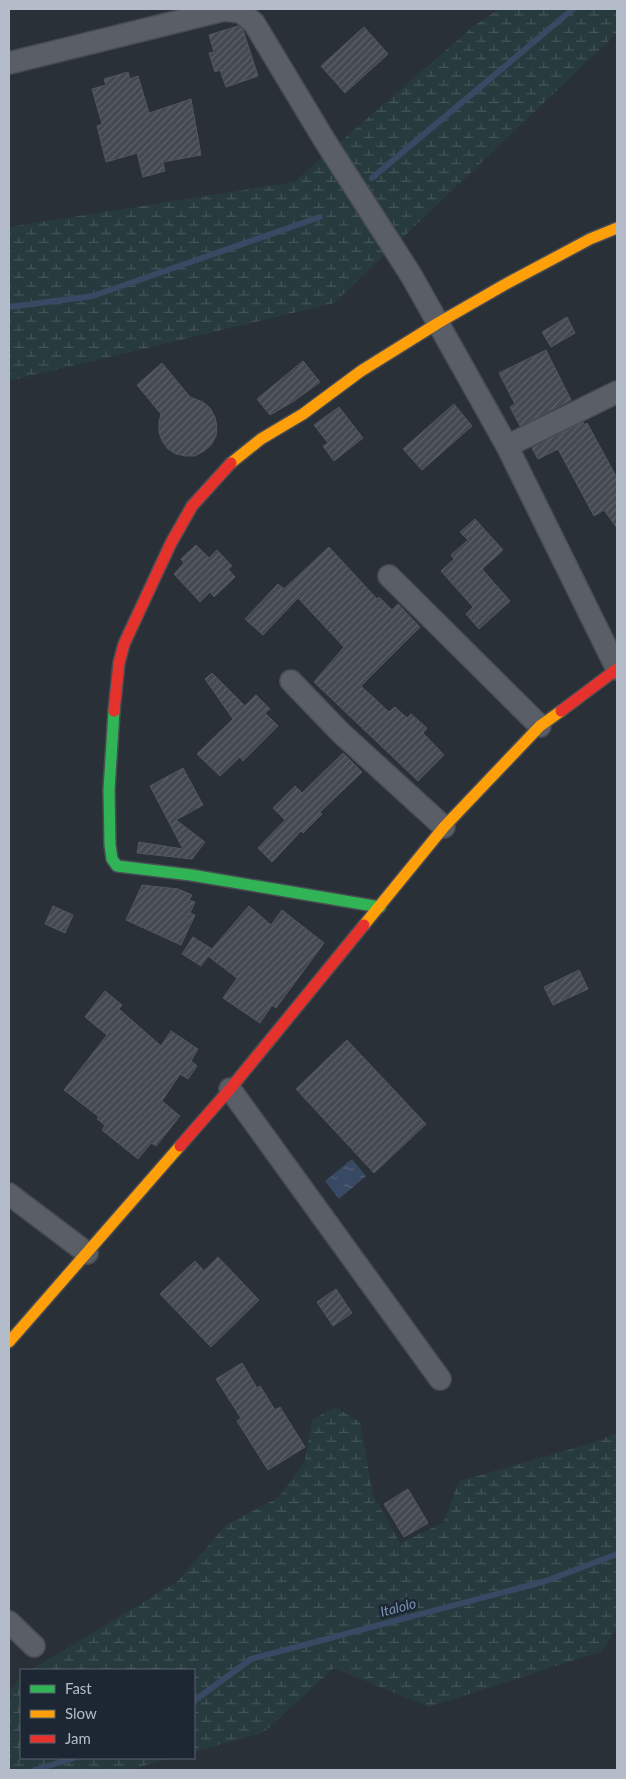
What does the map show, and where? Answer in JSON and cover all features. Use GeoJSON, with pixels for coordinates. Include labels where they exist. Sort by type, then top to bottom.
{"type":"FeatureCollection","features":[{"type":"Feature","properties":{"kind":"street"},"geometry":{"type":"LineString","coordinates":[[9,63],[224,10],[241,12],[254,23],[325,141],[411,275],[438,323],[507,446],[617,669],[540,726],[444,827],[230,1089],[9,1342]]}},
{"type":"Feature","properties":{"kind":"street"},"geometry":{"type":"LineString","coordinates":[[380,907],[191,875],[117,866],[112,859],[110,845],[109,790],[116,686],[124,644],[167,552],[192,506],[231,462],[261,439],[303,414],[361,372],[438,323],[590,239],[617,228]]}},
{"type":"Feature","properties":{"kind":"street"},"geometry":{"type":"LineString","coordinates":[[507,446],[617,392]]}},
{"type":"Feature","properties":{"kind":"street"},"geometry":{"type":"LineString","coordinates":[[389,576],[540,726]]}},
{"type":"Feature","properties":{"kind":"street"},"geometry":{"type":"LineString","coordinates":[[291,681],[340,732],[444,827]]}},
{"type":"Feature","properties":{"kind":"street"},"geometry":{"type":"LineString","coordinates":[[230,1089],[440,1379]]}},
{"type":"Feature","properties":{"kind":"street"},"geometry":{"type":"LineString","coordinates":[[9,1194],[86,1253]]}},
{"type":"Feature","properties":{"kind":"street"},"geometry":{"type":"LineString","coordinates":[[9,1622],[34,1646]]}},
{"type":"Feature","properties":{"kind":"green space"},"geometry":{"type":"Polygon","coordinates":[[[499,9],[617,9],[617,33],[334,303],[9,381],[9,227],[294,182],[475,25],[499,9]]]}},
{"type":"Feature","properties":{"kind":"green space"},"geometry":{"type":"Polygon","coordinates":[[[335,1407],[360,1422],[373,1495],[400,1543],[443,1523],[459,1481],[592,1443],[617,1433],[617,1627],[602,1651],[429,1707],[334,1668],[264,1732],[195,1752],[195,1669],[33,1669],[178,1581],[226,1525],[279,1497],[305,1461],[312,1420],[335,1407]]]}},
{"type":"Feature","properties":{"kind":"green space"},"geometry":{"type":"Polygon","coordinates":[[[20,1678],[20,1759],[168,1759],[128,1770],[9,1770],[9,1691],[20,1678]]]}},
{"type":"Feature","properties":{"kind":"water"},"geometry":{"type":"Polygon","coordinates":[[[352,1159],[366,1176],[339,1199],[325,1181],[352,1159]]]}},
{"type":"Feature","properties":{"kind":"building"},"geometry":{"type":"Polygon","coordinates":[[[238,26],[243,30],[258,76],[226,87],[220,70],[215,72],[209,53],[214,52],[209,35],[238,26]]]}},
{"type":"Feature","properties":{"kind":"building"},"geometry":{"type":"Polygon","coordinates":[[[364,27],[388,54],[345,93],[321,66],[364,27]]]}},
{"type":"Feature","properties":{"kind":"building"},"geometry":{"type":"Polygon","coordinates":[[[128,72],[130,79],[138,76],[149,113],[191,99],[201,155],[163,162],[165,171],[143,177],[137,153],[106,162],[97,126],[102,124],[92,89],[106,85],[104,79],[128,72]]]}},
{"type":"Feature","properties":{"kind":"building"},"geometry":{"type":"Polygon","coordinates":[[[567,317],[575,333],[551,347],[542,332],[567,317]]]}},
{"type":"Feature","properties":{"kind":"building"},"geometry":{"type":"Polygon","coordinates":[[[546,350],[571,400],[520,426],[510,407],[515,404],[499,373],[546,350]]]}},
{"type":"Feature","properties":{"kind":"building"},"geometry":{"type":"Polygon","coordinates":[[[303,361],[320,382],[294,401],[270,415],[257,399],[303,361]]]}},
{"type":"Feature","properties":{"kind":"building"},"geometry":{"type":"Polygon","coordinates":[[[162,363],[190,397],[203,402],[210,408],[215,417],[217,426],[216,436],[211,445],[195,456],[176,454],[168,449],[162,441],[159,432],[161,414],[137,385],[162,363]]]}},
{"type":"Feature","properties":{"kind":"building"},"geometry":{"type":"Polygon","coordinates":[[[454,404],[472,426],[422,470],[403,449],[454,404]]]}},
{"type":"Feature","properties":{"kind":"building"},"geometry":{"type":"Polygon","coordinates":[[[339,407],[363,438],[334,461],[323,446],[328,443],[314,425],[339,407]]]}},
{"type":"Feature","properties":{"kind":"building"},"geometry":{"type":"Polygon","coordinates":[[[583,422],[585,425],[587,423],[617,478],[617,528],[604,510],[594,516],[558,449],[538,459],[532,448],[583,422]]]}},
{"type":"Feature","properties":{"kind":"building"},"geometry":{"type":"Polygon","coordinates":[[[475,519],[503,550],[482,569],[510,601],[479,629],[466,614],[473,607],[441,571],[454,559],[451,555],[468,540],[460,532],[475,519]]]}},
{"type":"Feature","properties":{"kind":"building"},"geometry":{"type":"Polygon","coordinates":[[[196,545],[209,558],[217,550],[232,566],[228,569],[235,577],[214,597],[210,592],[200,602],[174,574],[184,563],[181,559],[196,545]]]}},
{"type":"Feature","properties":{"kind":"building"},"geometry":{"type":"Polygon","coordinates":[[[329,547],[377,599],[379,597],[392,610],[398,604],[420,627],[361,686],[389,712],[395,707],[407,718],[411,714],[427,728],[423,733],[444,755],[418,781],[314,682],[344,647],[298,598],[263,635],[245,619],[278,584],[284,589],[329,547]]]}},
{"type":"Feature","properties":{"kind":"building"},"geometry":{"type":"Polygon","coordinates":[[[212,673],[245,706],[256,695],[270,709],[265,713],[278,726],[243,761],[240,757],[220,776],[197,754],[233,719],[205,679],[212,673]]]}},
{"type":"Feature","properties":{"kind":"building"},"geometry":{"type":"Polygon","coordinates":[[[343,753],[362,772],[272,862],[258,848],[285,820],[273,808],[295,786],[302,793],[343,753]]]}},
{"type":"Feature","properties":{"kind":"building"},"geometry":{"type":"Polygon","coordinates":[[[183,768],[203,805],[176,820],[205,842],[192,859],[137,853],[139,842],[183,849],[150,786],[183,768]]]}},
{"type":"Feature","properties":{"kind":"building"},"geometry":{"type":"Polygon","coordinates":[[[142,885],[178,889],[192,895],[189,900],[195,902],[190,913],[195,915],[181,945],[126,920],[142,885]]]}},
{"type":"Feature","properties":{"kind":"building"},"geometry":{"type":"Polygon","coordinates":[[[53,906],[73,915],[65,933],[45,924],[53,906]]]}},
{"type":"Feature","properties":{"kind":"building"},"geometry":{"type":"Polygon","coordinates":[[[249,906],[271,925],[282,910],[324,943],[276,1008],[272,1005],[260,1023],[223,998],[237,978],[208,956],[201,966],[182,954],[193,937],[212,949],[249,906]]]}},
{"type":"Feature","properties":{"kind":"building"},"geometry":{"type":"Polygon","coordinates":[[[579,970],[588,989],[553,1005],[544,987],[579,970]]]}},
{"type":"Feature","properties":{"kind":"building"},"geometry":{"type":"Polygon","coordinates":[[[105,991],[122,1005],[119,1009],[161,1046],[171,1031],[198,1049],[191,1061],[197,1066],[188,1079],[180,1074],[162,1101],[180,1116],[156,1146],[151,1143],[138,1159],[102,1130],[105,1125],[97,1119],[99,1117],[64,1090],[107,1035],[85,1017],[105,991]]]}},
{"type":"Feature","properties":{"kind":"building"},"geometry":{"type":"Polygon","coordinates":[[[347,1040],[426,1124],[374,1173],[296,1089],[347,1040]]]}},
{"type":"Feature","properties":{"kind":"building"},"geometry":{"type":"Polygon","coordinates":[[[218,1257],[259,1300],[211,1347],[160,1294],[195,1261],[204,1271],[218,1257]]]}},
{"type":"Feature","properties":{"kind":"building"},"geometry":{"type":"Polygon","coordinates":[[[336,1289],[352,1313],[333,1326],[317,1302],[336,1289]]]}},
{"type":"Feature","properties":{"kind":"building"},"geometry":{"type":"Polygon","coordinates":[[[242,1363],[257,1388],[260,1386],[275,1410],[280,1407],[305,1447],[268,1470],[237,1421],[241,1418],[216,1379],[242,1363]]]}},
{"type":"Feature","properties":{"kind":"building"},"geometry":{"type":"Polygon","coordinates":[[[408,1489],[428,1523],[404,1537],[384,1504],[408,1489]]]}},
{"type":"Feature","properties":{"kind":"waterway"},"geometry":{"type":"LineString","coordinates":[[372,178],[573,9]]}},
{"type":"Feature","properties":{"kind":"waterway"},"geometry":{"type":"LineString","coordinates":[[9,307],[93,296],[320,217]]}},
{"type":"Feature","properties":{"kind":"waterway","name":"Italolo"},"geometry":{"type":"LineString","coordinates":[[195,1700],[251,1659],[546,1581],[617,1554]]}},
{"type":"Feature","properties":{"kind":"waterway","name":"Italolo"},"geometry":{"type":"LineString","coordinates":[[35,1770],[71,1759]]}},
{"type":"Feature","properties":{"kind":"traffic: fast"},"geometry":{"type":"LineString","coordinates":[[114,711],[109,790],[110,845],[112,859],[117,866],[191,875],[380,907]]}},
{"type":"Feature","properties":{"kind":"traffic: slow"},"geometry":{"type":"LineString","coordinates":[[231,463],[261,439],[303,414],[361,371],[438,323],[590,239],[617,228]]}},
{"type":"Feature","properties":{"kind":"traffic: slow"},"geometry":{"type":"LineString","coordinates":[[364,925],[444,827],[540,726],[561,711]]}},
{"type":"Feature","properties":{"kind":"traffic: slow"},"geometry":{"type":"LineString","coordinates":[[9,1342],[180,1146]]}},
{"type":"Feature","properties":{"kind":"traffic: jam"},"geometry":{"type":"LineString","coordinates":[[114,711],[119,663],[124,644],[171,543],[192,506],[231,463]]}},
{"type":"Feature","properties":{"kind":"traffic: jam"},"geometry":{"type":"LineString","coordinates":[[561,711],[617,669]]}},
{"type":"Feature","properties":{"kind":"traffic: jam"},"geometry":{"type":"LineString","coordinates":[[180,1146],[230,1089],[364,925]]}}]}
